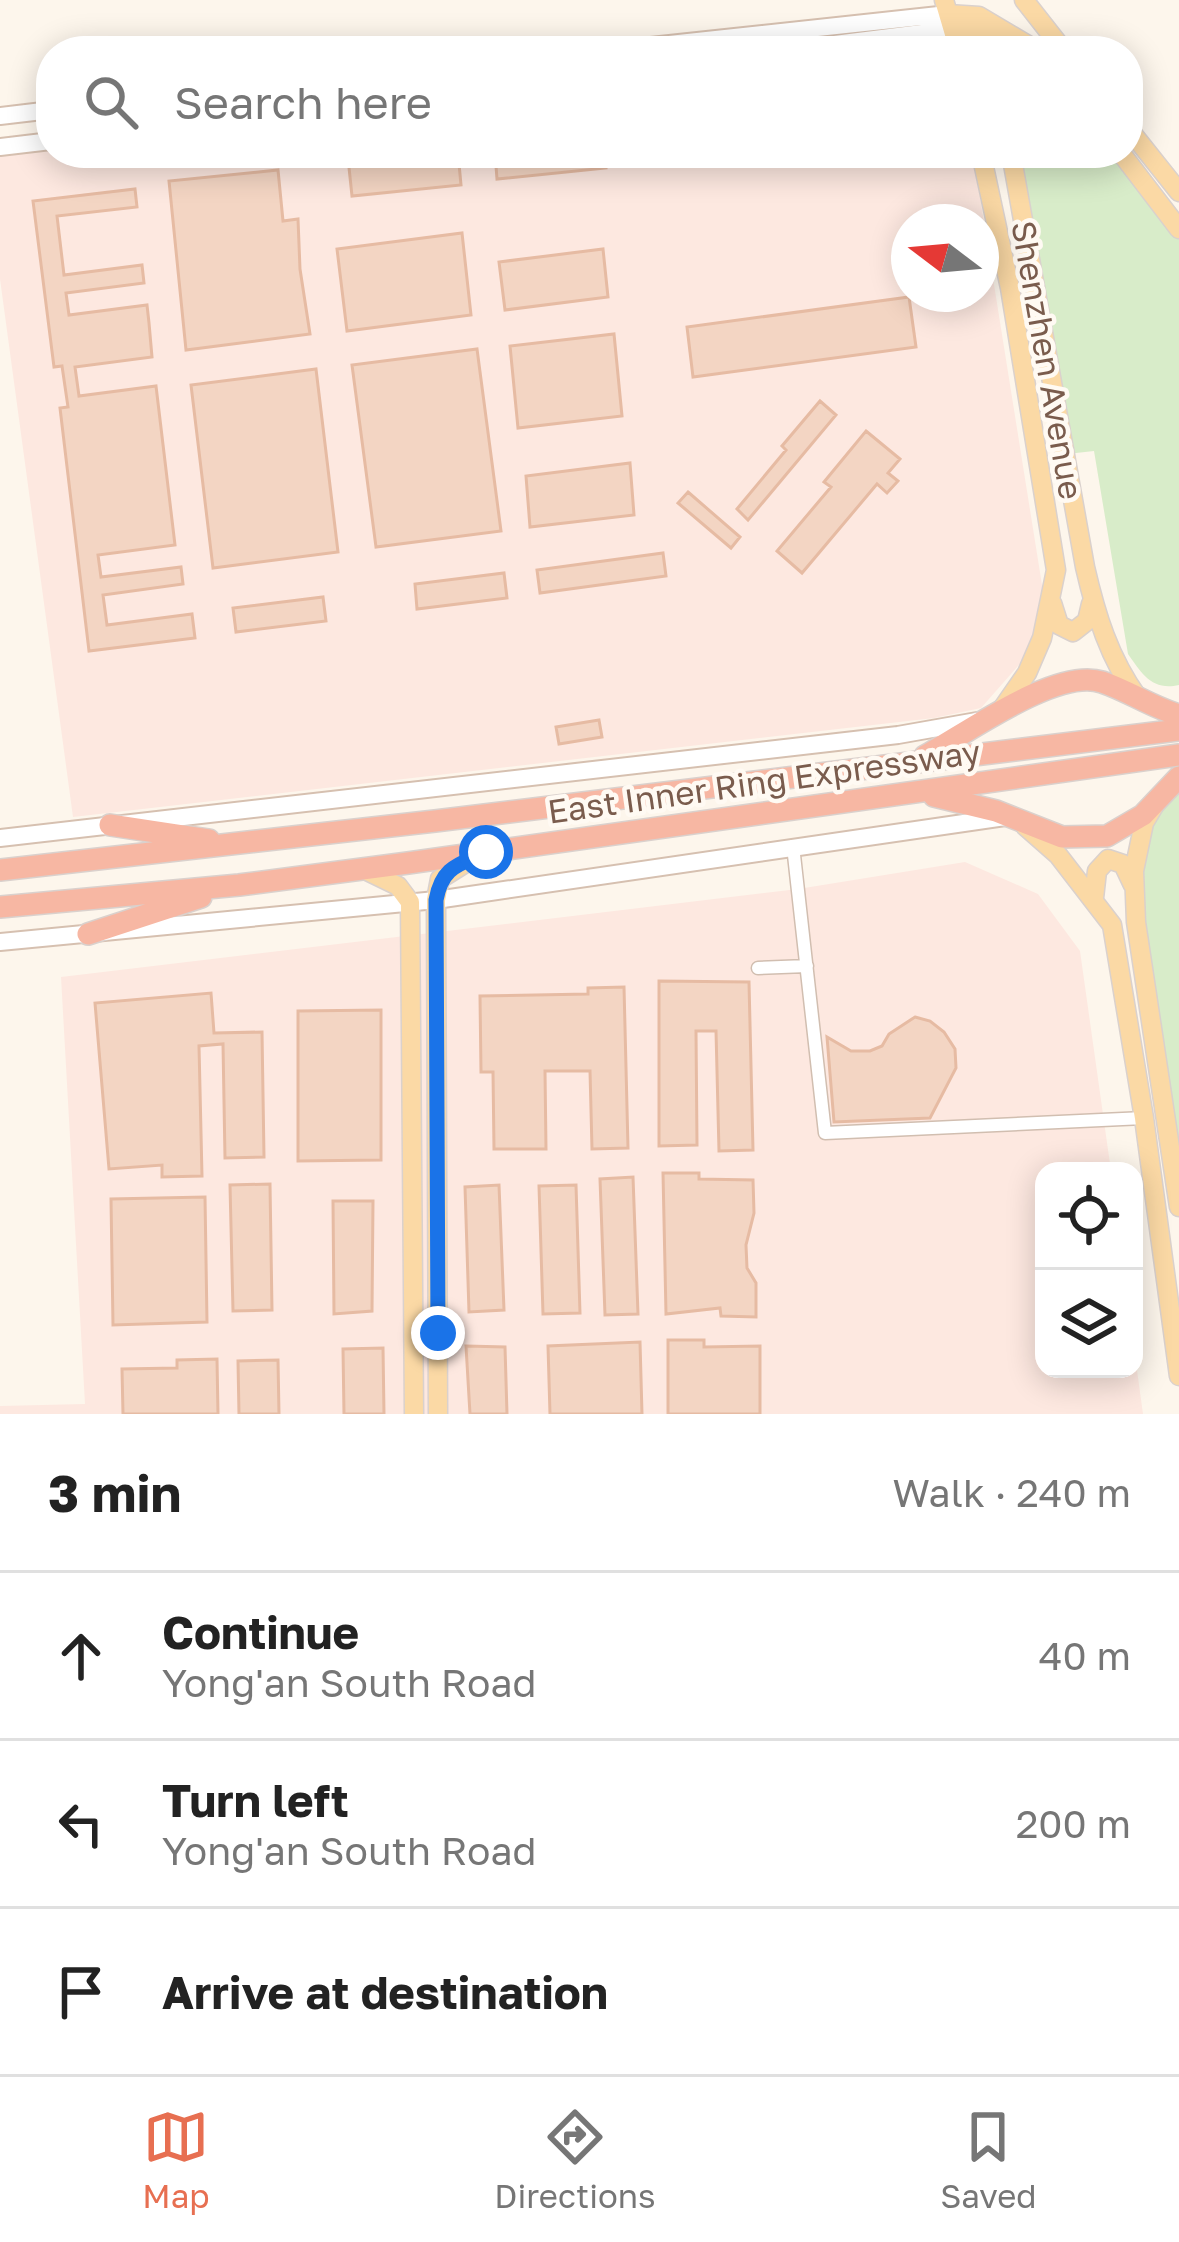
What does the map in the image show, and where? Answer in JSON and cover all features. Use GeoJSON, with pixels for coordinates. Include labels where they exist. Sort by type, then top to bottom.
{"type":"FeatureCollection","features":[{"type":"Feature","properties":{"kind":"highway"},"geometry":{"type":"LineString","coordinates":[[914,761],[1042,688],[1072,680],[1099,680],[1179,715]]}},
{"type":"Feature","properties":{"kind":"highway","name":"East Inner Ring Expressway"},"geometry":{"type":"LineString","coordinates":[[0,870],[1179,730]]}},
{"type":"Feature","properties":{"kind":"highway","name":"East Inner Ring Expressway"},"geometry":{"type":"LineString","coordinates":[[0,907],[239,885],[1179,755]]}},
{"type":"Feature","properties":{"kind":"highway"},"geometry":{"type":"LineString","coordinates":[[916,792],[1062,837],[1106,836],[1143,815],[1170,784]]}},
{"type":"Feature","properties":{"kind":"highway"},"geometry":{"type":"LineString","coordinates":[[110,825],[239,844]]}},
{"type":"Feature","properties":{"kind":"highway"},"geometry":{"type":"LineString","coordinates":[[88,934],[239,885]]}},
{"type":"Feature","properties":{"kind":"main road"},"geometry":{"type":"LineString","coordinates":[[1024,0],[1052,36]]}},
{"type":"Feature","properties":{"kind":"main road"},"geometry":{"type":"LineString","coordinates":[[949,14],[982,25]]}},
{"type":"Feature","properties":{"kind":"main road"},"geometry":{"type":"LineString","coordinates":[[1143,147],[1179,192]]}},
{"type":"Feature","properties":{"kind":"main road","name":"Shenzhen Avenue"},"geometry":{"type":"LineString","coordinates":[[984,168],[1010,288],[1056,570],[1052,603],[1028,673],[995,718]]}},
{"type":"Feature","properties":{"kind":"main road","name":"Shenzhen Avenue"},"geometry":{"type":"LineString","coordinates":[[1013,168],[1085,567],[1099,625],[1123,677],[1141,702]]}},
{"type":"Feature","properties":{"kind":"main road"},"geometry":{"type":"LineString","coordinates":[[1019,202],[1022,168]]}},
{"type":"Feature","properties":{"kind":"main road"},"geometry":{"type":"LineString","coordinates":[[1132,168],[1179,229]]}},
{"type":"Feature","properties":{"kind":"main road"},"geometry":{"type":"LineString","coordinates":[[1052,603],[1059,625],[1073,632],[1087,621],[1093,599]]}},
{"type":"Feature","properties":{"kind":"main road"},"geometry":{"type":"LineString","coordinates":[[1170,784],[1144,824],[1134,871],[1136,922],[1179,1207]]}},
{"type":"Feature","properties":{"kind":"main road"},"geometry":{"type":"LineString","coordinates":[[1015,820],[1058,855],[1112,925],[1179,1376]]}},
{"type":"Feature","properties":{"kind":"main road"},"geometry":{"type":"LineString","coordinates":[[438,1414],[436,900],[440,879],[486,852]]}},
{"type":"Feature","properties":{"kind":"main road"},"geometry":{"type":"LineString","coordinates":[[1094,898],[1097,871],[1108,860],[1123,863],[1135,890]]}},
{"type":"Feature","properties":{"kind":"main road"},"geometry":{"type":"LineString","coordinates":[[363,869],[398,886],[410,902],[414,1414]]}},
{"type":"Feature","properties":{"kind":"street"},"geometry":{"type":"LineString","coordinates":[[744,36],[949,14]]}},
{"type":"Feature","properties":{"kind":"street"},"geometry":{"type":"LineString","coordinates":[[847,36],[949,14]]}},
{"type":"Feature","properties":{"kind":"street"},"geometry":{"type":"LineString","coordinates":[[0,116],[36,112]]}},
{"type":"Feature","properties":{"kind":"street"},"geometry":{"type":"LineString","coordinates":[[0,147],[36,143]]}},
{"type":"Feature","properties":{"kind":"street"},"geometry":{"type":"LineString","coordinates":[[0,838],[898,735],[995,718]]}},
{"type":"Feature","properties":{"kind":"street"},"geometry":{"type":"LineString","coordinates":[[0,942],[436,900],[793,846],[1015,820]]}},
{"type":"Feature","properties":{"kind":"street"},"geometry":{"type":"LineString","coordinates":[[793,846],[825,1133],[1144,1118]]}},
{"type":"Feature","properties":{"kind":"street"},"geometry":{"type":"LineString","coordinates":[[758,968],[807,966]]}},
{"type":"Feature","properties":{"kind":"shaded area"},"geometry":{"type":"Polygon","coordinates":[[[36,145],[36,168],[975,168],[981,204],[891,204],[891,312],[998,312],[1046,610],[1025,658],[981,708],[934,718],[73,817],[0,279],[0,150],[36,145]]]}},
{"type":"Feature","properties":{"kind":"shaded area"},"geometry":{"type":"Polygon","coordinates":[[[965,862],[1038,894],[1080,951],[1110,1162],[1035,1162],[1035,1378],[1138,1378],[1143,1414],[0,1414],[0,1406],[85,1404],[61,977],[798,889],[965,862]]]}},
{"type":"Feature","properties":{"kind":"green space"},"geometry":{"type":"Polygon","coordinates":[[[1014,168],[1132,168],[1179,229],[1179,685],[1155,683],[1128,654],[1094,451],[1067,454],[1014,168]]]}},
{"type":"Feature","properties":{"kind":"green space"},"geometry":{"type":"Polygon","coordinates":[[[1179,777],[1179,1207],[1136,922],[1144,823],[1179,777]]]}},
{"type":"Feature","properties":{"kind":"building"},"geometry":{"type":"Polygon","coordinates":[[[349,168],[459,168],[461,185],[352,196],[349,168]]]}},
{"type":"Feature","properties":{"kind":"building"},"geometry":{"type":"Polygon","coordinates":[[[496,168],[606,168],[497,179],[496,168]]]}},
{"type":"Feature","properties":{"kind":"building"},"geometry":{"type":"Polygon","coordinates":[[[278,170],[283,221],[298,219],[310,334],[186,350],[169,181],[278,170]]]}},
{"type":"Feature","properties":{"kind":"building"},"geometry":{"type":"Polygon","coordinates":[[[135,189],[137,207],[57,216],[64,275],[142,265],[144,283],[66,293],[69,315],[147,305],[152,357],[75,367],[79,396],[156,386],[175,545],[98,555],[101,577],[181,567],[183,584],[103,595],[107,625],[192,614],[195,638],[89,651],[60,408],[68,407],[62,366],[54,367],[33,201],[135,189]]]}},
{"type":"Feature","properties":{"kind":"building"},"geometry":{"type":"Polygon","coordinates":[[[462,233],[471,315],[347,331],[337,249],[462,233]]]}},
{"type":"Feature","properties":{"kind":"building"},"geometry":{"type":"Polygon","coordinates":[[[603,249],[608,297],[505,310],[499,262],[603,249]]]}},
{"type":"Feature","properties":{"kind":"building"},"geometry":{"type":"Polygon","coordinates":[[[891,299],[891,312],[911,312],[916,347],[693,377],[687,327],[891,299]]]}},
{"type":"Feature","properties":{"kind":"building"},"geometry":{"type":"Polygon","coordinates":[[[614,334],[622,416],[518,428],[510,346],[614,334]]]}},
{"type":"Feature","properties":{"kind":"building"},"geometry":{"type":"Polygon","coordinates":[[[477,349],[501,531],[376,547],[352,365],[477,349]]]}},
{"type":"Feature","properties":{"kind":"building"},"geometry":{"type":"Polygon","coordinates":[[[316,369],[338,552],[213,568],[191,385],[316,369]]]}},
{"type":"Feature","properties":{"kind":"building"},"geometry":{"type":"Polygon","coordinates":[[[820,401],[836,415],[748,520],[737,509],[820,401]]]}},
{"type":"Feature","properties":{"kind":"building"},"geometry":{"type":"Polygon","coordinates":[[[866,431],[900,459],[888,473],[898,481],[887,493],[877,484],[802,573],[777,551],[831,487],[824,482],[866,431]]]}},
{"type":"Feature","properties":{"kind":"building"},"geometry":{"type":"Polygon","coordinates":[[[630,463],[634,515],[530,527],[526,476],[630,463]]]}},
{"type":"Feature","properties":{"kind":"building"},"geometry":{"type":"Polygon","coordinates":[[[688,492],[740,537],[731,548],[678,503],[688,492]]]}},
{"type":"Feature","properties":{"kind":"building"},"geometry":{"type":"Polygon","coordinates":[[[663,553],[666,576],[540,593],[537,570],[663,553]]]}},
{"type":"Feature","properties":{"kind":"building"},"geometry":{"type":"Polygon","coordinates":[[[504,573],[507,598],[417,609],[415,584],[504,573]]]}},
{"type":"Feature","properties":{"kind":"building"},"geometry":{"type":"Polygon","coordinates":[[[323,597],[326,621],[236,632],[233,608],[323,597]]]}},
{"type":"Feature","properties":{"kind":"building"},"geometry":{"type":"Polygon","coordinates":[[[599,720],[602,737],[559,744],[556,727],[599,720]]]}},
{"type":"Feature","properties":{"kind":"building"},"geometry":{"type":"Polygon","coordinates":[[[659,981],[749,982],[753,1150],[719,1151],[716,1031],[696,1031],[697,1145],[659,1146],[659,981]]]}},
{"type":"Feature","properties":{"kind":"building"},"geometry":{"type":"Polygon","coordinates":[[[624,987],[628,1148],[592,1149],[590,1071],[545,1071],[546,1149],[494,1149],[493,1072],[481,1072],[480,996],[588,994],[588,988],[624,987]]]}},
{"type":"Feature","properties":{"kind":"building"},"geometry":{"type":"Polygon","coordinates":[[[211,993],[214,1033],[262,1032],[264,1157],[225,1158],[223,1044],[199,1046],[202,1176],[162,1177],[162,1165],[109,1169],[95,1003],[211,993]]]}},
{"type":"Feature","properties":{"kind":"building"},"geometry":{"type":"Polygon","coordinates":[[[381,1010],[381,1160],[298,1161],[298,1011],[381,1010]]]}},
{"type":"Feature","properties":{"kind":"building"},"geometry":{"type":"Polygon","coordinates":[[[915,1017],[944,1032],[955,1049],[956,1068],[930,1118],[834,1122],[827,1037],[851,1051],[870,1051],[915,1017]]]}},
{"type":"Feature","properties":{"kind":"building"},"geometry":{"type":"Polygon","coordinates":[[[663,1173],[753,1180],[754,1213],[746,1245],[747,1268],[756,1283],[756,1317],[721,1316],[720,1308],[666,1314],[663,1173]]]}},
{"type":"Feature","properties":{"kind":"building"},"geometry":{"type":"Polygon","coordinates":[[[633,1177],[638,1314],[605,1315],[600,1179],[633,1177]]]}},
{"type":"Feature","properties":{"kind":"building"},"geometry":{"type":"Polygon","coordinates":[[[270,1184],[272,1310],[233,1311],[230,1185],[270,1184]]]}},
{"type":"Feature","properties":{"kind":"building"},"geometry":{"type":"Polygon","coordinates":[[[499,1185],[504,1310],[469,1312],[465,1187],[499,1185]]]}},
{"type":"Feature","properties":{"kind":"building"},"geometry":{"type":"Polygon","coordinates":[[[576,1185],[580,1313],[543,1314],[539,1186],[576,1185]]]}},
{"type":"Feature","properties":{"kind":"building"},"geometry":{"type":"Polygon","coordinates":[[[205,1197],[207,1322],[113,1325],[111,1199],[205,1197]]]}},
{"type":"Feature","properties":{"kind":"building"},"geometry":{"type":"Polygon","coordinates":[[[333,1201],[373,1201],[372,1311],[334,1314],[333,1201]]]}},
{"type":"Feature","properties":{"kind":"building"},"geometry":{"type":"Polygon","coordinates":[[[668,1340],[704,1340],[704,1347],[760,1346],[760,1414],[668,1414],[668,1340]]]}},
{"type":"Feature","properties":{"kind":"building"},"geometry":{"type":"Polygon","coordinates":[[[640,1342],[642,1414],[550,1414],[548,1346],[640,1342]]]}},
{"type":"Feature","properties":{"kind":"building"},"geometry":{"type":"Polygon","coordinates":[[[466,1346],[505,1347],[507,1414],[470,1414],[466,1346]]]}},
{"type":"Feature","properties":{"kind":"building"},"geometry":{"type":"Polygon","coordinates":[[[383,1348],[384,1414],[344,1414],[343,1349],[383,1348]]]}},
{"type":"Feature","properties":{"kind":"building"},"geometry":{"type":"Polygon","coordinates":[[[217,1359],[218,1414],[123,1414],[122,1369],[177,1368],[177,1360],[217,1359]]]}},
{"type":"Feature","properties":{"kind":"building"},"geometry":{"type":"Polygon","coordinates":[[[278,1360],[279,1414],[239,1414],[238,1361],[278,1360]]]}},
{"type":"Feature","properties":{"kind":"route"},"geometry":{"type":"LineString","coordinates":[[438,1333],[436,900],[440,879],[486,852]]}}]}
